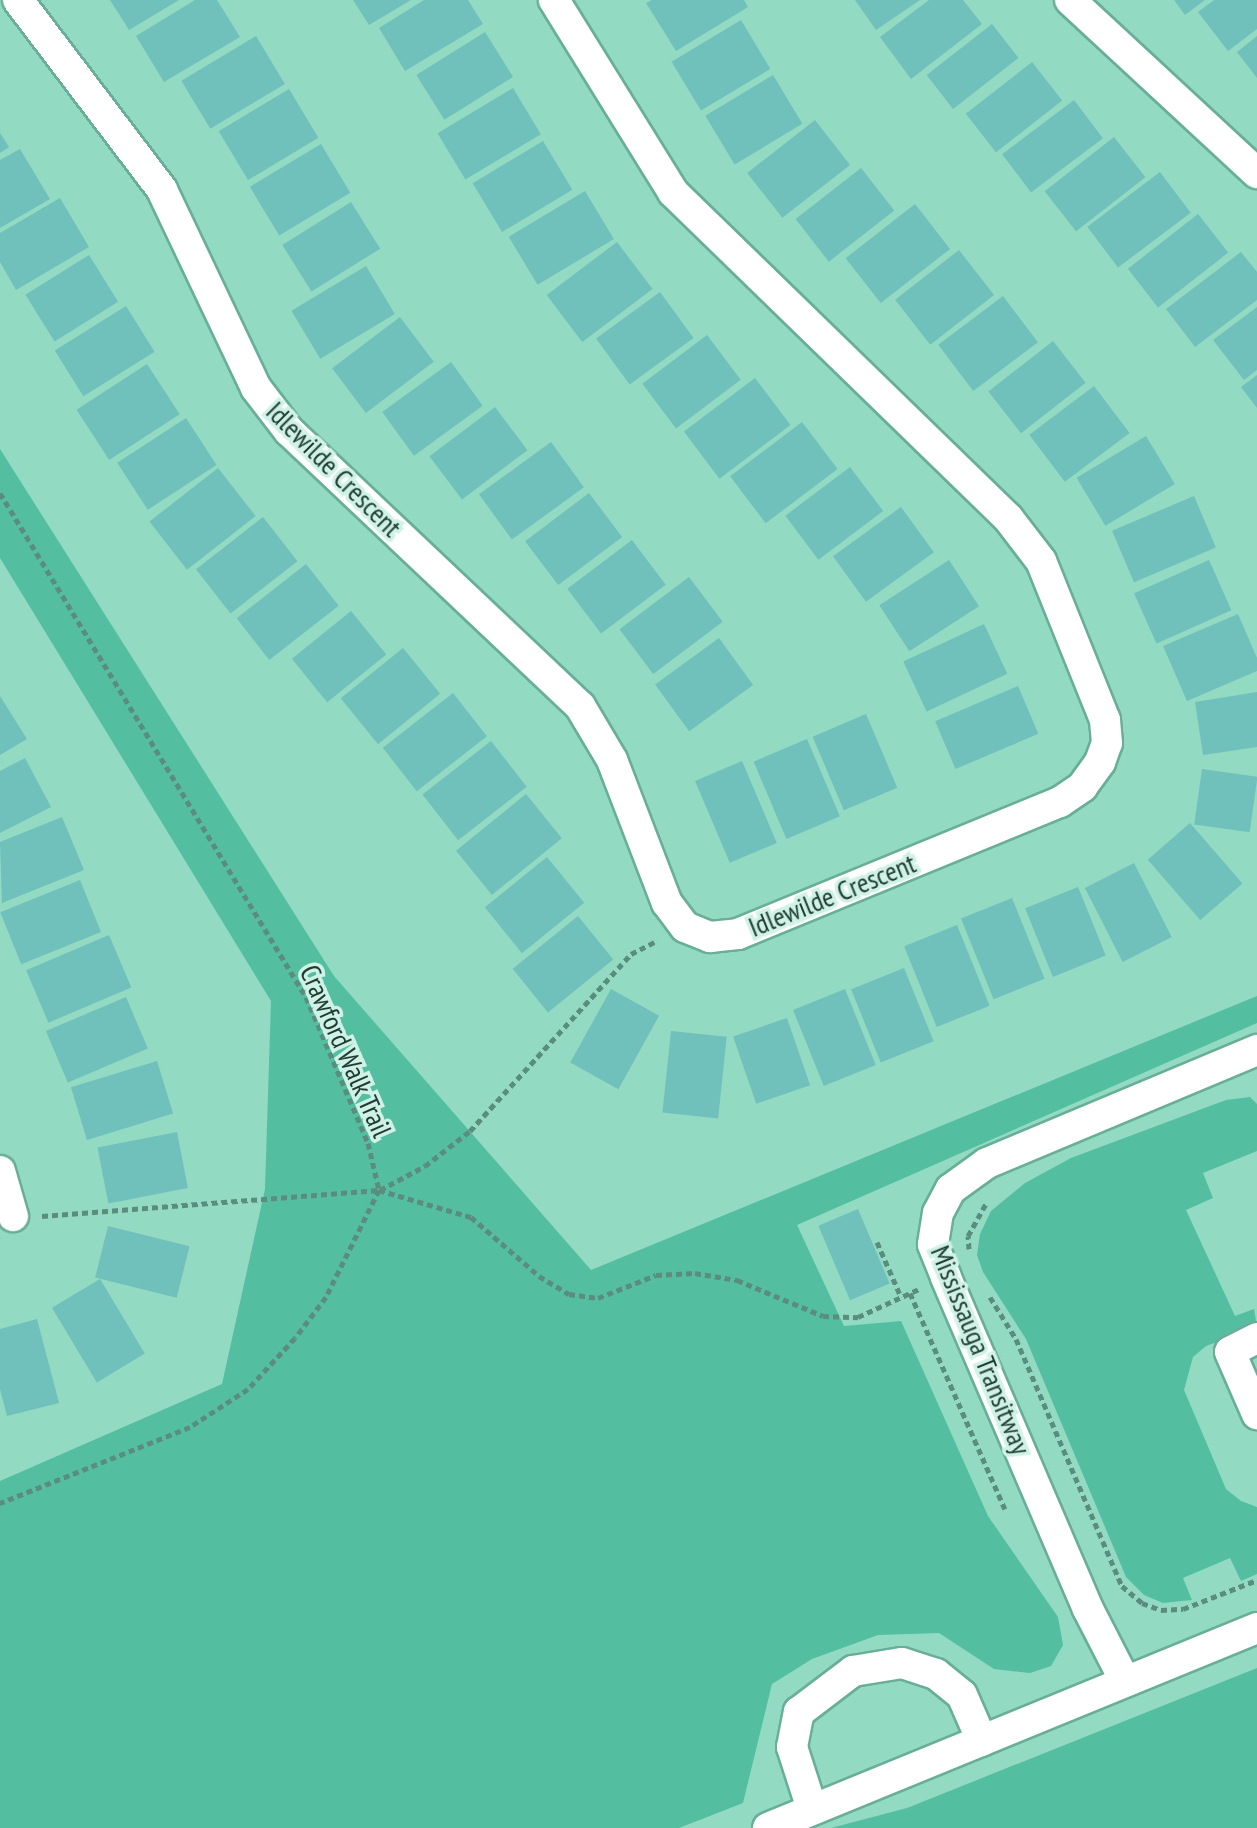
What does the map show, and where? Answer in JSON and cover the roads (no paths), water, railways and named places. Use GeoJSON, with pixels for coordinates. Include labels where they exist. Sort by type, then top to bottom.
{"type":"FeatureCollection","features":[{"type":"Feature","properties":{"kind":"street","name":"Idlewilde Crescent"},"geometry":{"type":"LineString","coordinates":[[18,0],[162,190],[238,355],[256,388],[289,431],[580,706],[612,760],[667,903],[685,927],[710,937],[738,934],[1060,802],[1082,787],[1100,762],[1107,743],[1105,720],[1041,561],[1008,518],[673,192],[554,0]]}},
{"type":"Feature","properties":{"kind":"street"},"geometry":{"type":"LineString","coordinates":[[1070,0],[1257,173]]}},
{"type":"Feature","properties":{"kind":"street","name":"Mississauga Transitway"},"geometry":{"type":"LineString","coordinates":[[1125,1681],[1088,1609],[946,1277],[933,1244],[938,1213],[951,1189],[987,1163],[1255,1051]]}},
{"type":"Feature","properties":{"kind":"street"},"geometry":{"type":"LineString","coordinates":[[0,1171],[13,1216]]}},
{"type":"Feature","properties":{"kind":"street"},"geometry":{"type":"LineString","coordinates":[[1257,1338],[1230,1352],[1257,1414]]}},
{"type":"Feature","properties":{"kind":"street"},"geometry":{"type":"LineString","coordinates":[[768,1828],[1257,1628]]}},
{"type":"Feature","properties":{"kind":"street"},"geometry":{"type":"LineString","coordinates":[[812,1809],[792,1747],[799,1712],[853,1671],[902,1663],[936,1674],[962,1695],[982,1741]]}}]}
